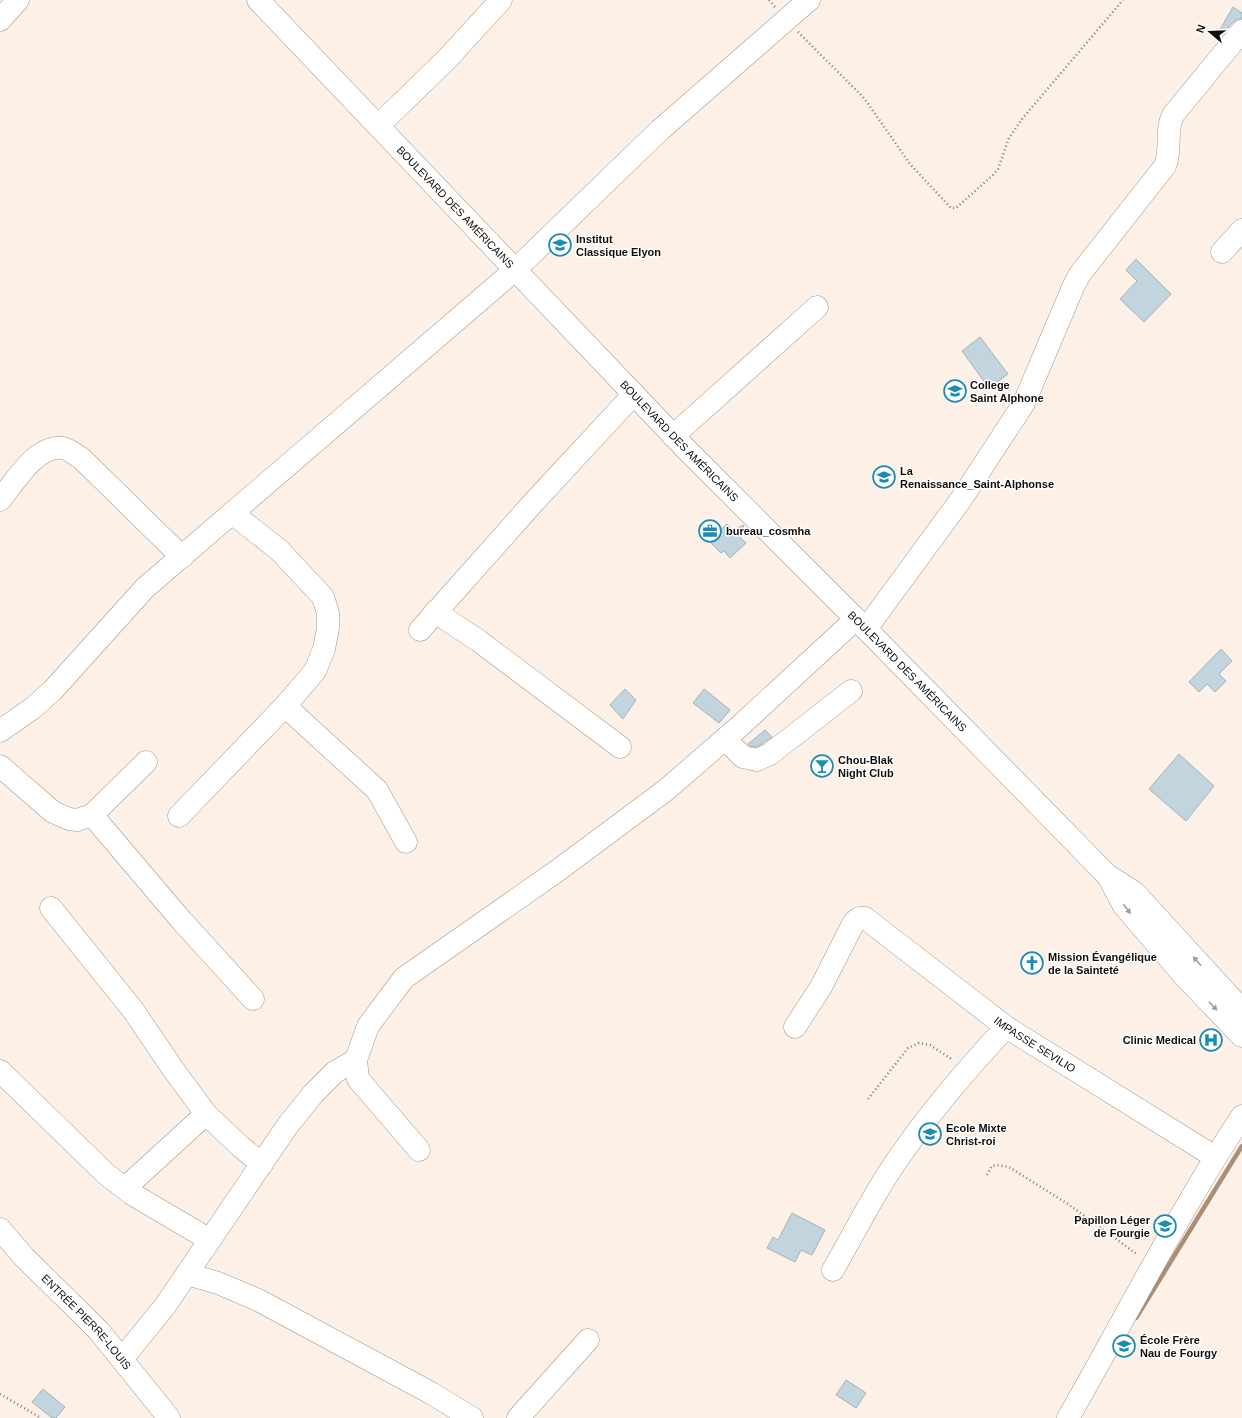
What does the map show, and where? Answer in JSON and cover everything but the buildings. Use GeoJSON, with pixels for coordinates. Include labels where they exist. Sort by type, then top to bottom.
{"type":"FeatureCollection","features":[{"type":"Feature","properties":{"kind":"street"},"geometry":{"type":"LineString","coordinates":[[0,20],[18,0]]}},
{"type":"Feature","properties":{"kind":"street"},"geometry":{"type":"LineString","coordinates":[[378,126],[448,58],[501,0]]}},
{"type":"Feature","properties":{"kind":"street"},"geometry":{"type":"LineString","coordinates":[[0,731],[33,708],[53,690],[145,588],[515,270],[660,130],[809,0]]}},
{"type":"Feature","properties":{"kind":"street","name":"BOULEVARD DES AMÉRICAINS"},"geometry":{"type":"LineString","coordinates":[[260,1],[673,436],[861,624],[1107,875],[1135,893],[1242,1010]]}},
{"type":"Feature","properties":{"kind":"street"},"geometry":{"type":"LineString","coordinates":[[419,1150],[358,1079],[356,1060],[368,1026],[404,978],[557,871],[660,794],[861,624],[962,498],[1024,403],[1080,274],[1168,160],[1169,121],[1242,31]]}},
{"type":"Feature","properties":{"kind":"street"},"geometry":{"type":"LineString","coordinates":[[1222,252],[1242,230]]}},
{"type":"Feature","properties":{"kind":"street"},"geometry":{"type":"LineString","coordinates":[[673,436],[817,307]]}},
{"type":"Feature","properties":{"kind":"street"},"geometry":{"type":"LineString","coordinates":[[420,630],[528,508],[634,394]]}},
{"type":"Feature","properties":{"kind":"street"},"geometry":{"type":"LineString","coordinates":[[0,500],[34,458],[51,448],[63,448],[81,458],[182,556]]}},
{"type":"Feature","properties":{"kind":"street"},"geometry":{"type":"LineString","coordinates":[[179,816],[285,706],[315,670],[324,649],[328,628],[328,613],[322,597],[279,550],[232,514]]}},
{"type":"Feature","properties":{"kind":"street"},"geometry":{"type":"LineString","coordinates":[[435,612],[479,642],[620,747]]}},
{"type":"Feature","properties":{"kind":"street"},"geometry":{"type":"LineString","coordinates":[[725,739],[743,757],[757,760],[770,754],[851,691]]}},
{"type":"Feature","properties":{"kind":"street"},"geometry":{"type":"LineString","coordinates":[[285,706],[377,790],[406,842]]}},
{"type":"Feature","properties":{"kind":"street"},"geometry":{"type":"LineString","coordinates":[[0,766],[53,812],[69,819],[77,820],[92,815],[146,762]]}},
{"type":"Feature","properties":{"kind":"street"},"geometry":{"type":"LineString","coordinates":[[92,815],[182,921],[253,999]]}},
{"type":"Feature","properties":{"kind":"street","name":"BOULEVARD DES AMÉRICAINS"},"geometry":{"type":"LineString","coordinates":[[1107,875],[1124,906],[1187,979],[1242,1036]]}},
{"type":"Feature","properties":{"kind":"street"},"geometry":{"type":"LineString","coordinates":[[51,908],[133,1010],[206,1114],[241,1147],[262,1164]]}},
{"type":"Feature","properties":{"kind":"street","name":"IMPASSE SEVILIO"},"geometry":{"type":"LineString","coordinates":[[795,1027],[821,987],[854,922],[859,918],[865,918],[1006,1027],[1215,1156]]}},
{"type":"Feature","properties":{"kind":"street"},"geometry":{"type":"LineString","coordinates":[[833,1270],[893,1166],[905,1149],[966,1069],[1006,1027]]}},
{"type":"Feature","properties":{"kind":"street"},"geometry":{"type":"LineString","coordinates":[[122,1359],[165,1306],[288,1125],[313,1094],[335,1072],[356,1060]]}},
{"type":"Feature","properties":{"kind":"street"},"geometry":{"type":"LineString","coordinates":[[0,1071],[106,1174],[125,1188],[210,1240]]}},
{"type":"Feature","properties":{"kind":"street"},"geometry":{"type":"LineString","coordinates":[[125,1188],[206,1114]]}},
{"type":"Feature","properties":{"kind":"street"},"geometry":{"type":"LineString","coordinates":[[1075,1415],[1153,1266],[1215,1156],[1242,1116]]}},
{"type":"Feature","properties":{"kind":"street","name":"ENTRÉE PIERRE-LOUIS"},"geometry":{"type":"LineString","coordinates":[[0,1229],[24,1257],[99,1331],[169,1418]]}},
{"type":"Feature","properties":{"kind":"street"},"geometry":{"type":"LineString","coordinates":[[187,1274],[218,1283],[258,1300],[431,1392],[472,1418]]}},
{"type":"Feature","properties":{"kind":"street"},"geometry":{"type":"LineString","coordinates":[[518,1418],[588,1340]]}},
{"type":"Feature","properties":{"kind":"path"},"geometry":{"type":"LineString","coordinates":[[786,20],[864,98],[910,164],[951,208],[956,208],[996,172],[1009,138],[1022,119],[1123,0]]}},
{"type":"Feature","properties":{"kind":"path"},"geometry":{"type":"LineString","coordinates":[[868,1099],[908,1048],[919,1043],[930,1045],[966,1069]]}},
{"type":"Feature","properties":{"kind":"path"},"geometry":{"type":"LineString","coordinates":[[987,1175],[992,1166],[997,1165],[1009,1167],[1068,1204],[1153,1266]]}},
{"type":"Feature","properties":{"kind":"path"},"geometry":{"type":"LineString","coordinates":[[0,1394],[41,1418]]}},
{"type":"Feature","properties":{"kind":"waterway"},"geometry":{"type":"LineString","coordinates":[[1136,1318],[1242,1146]]}},
{"type":"Feature","properties":{"kind":"place","name":"Institut Classique Elyon"},"geometry":{"type":"Point","coordinates":[560,245]}},
{"type":"Feature","properties":{"kind":"place","name":"College Saint Alphone"},"geometry":{"type":"Point","coordinates":[955,391]}},
{"type":"Feature","properties":{"kind":"place","name":"La Renaissance_Saint-Alphonse"},"geometry":{"type":"Point","coordinates":[884,477]}},
{"type":"Feature","properties":{"kind":"place","name":"bureau_cosmha"},"geometry":{"type":"Point","coordinates":[710,531]}},
{"type":"Feature","properties":{"kind":"place","name":"Chou-Blak Night Club"},"geometry":{"type":"Point","coordinates":[822,766]}},
{"type":"Feature","properties":{"kind":"place","name":"Mission Évangélique de la Sainteté"},"geometry":{"type":"Point","coordinates":[1032,963]}},
{"type":"Feature","properties":{"kind":"place","name":"Clinic Medical"},"geometry":{"type":"Point","coordinates":[1211,1040]}},
{"type":"Feature","properties":{"kind":"place","name":"Ecole Mixte Christ-roi"},"geometry":{"type":"Point","coordinates":[930,1134]}},
{"type":"Feature","properties":{"kind":"place","name":"Papillon Léger de Fourgie"},"geometry":{"type":"Point","coordinates":[1165,1226]}},
{"type":"Feature","properties":{"kind":"place","name":"École Frère Nau de Fourgy"},"geometry":{"type":"Point","coordinates":[1124,1346]}}]}
